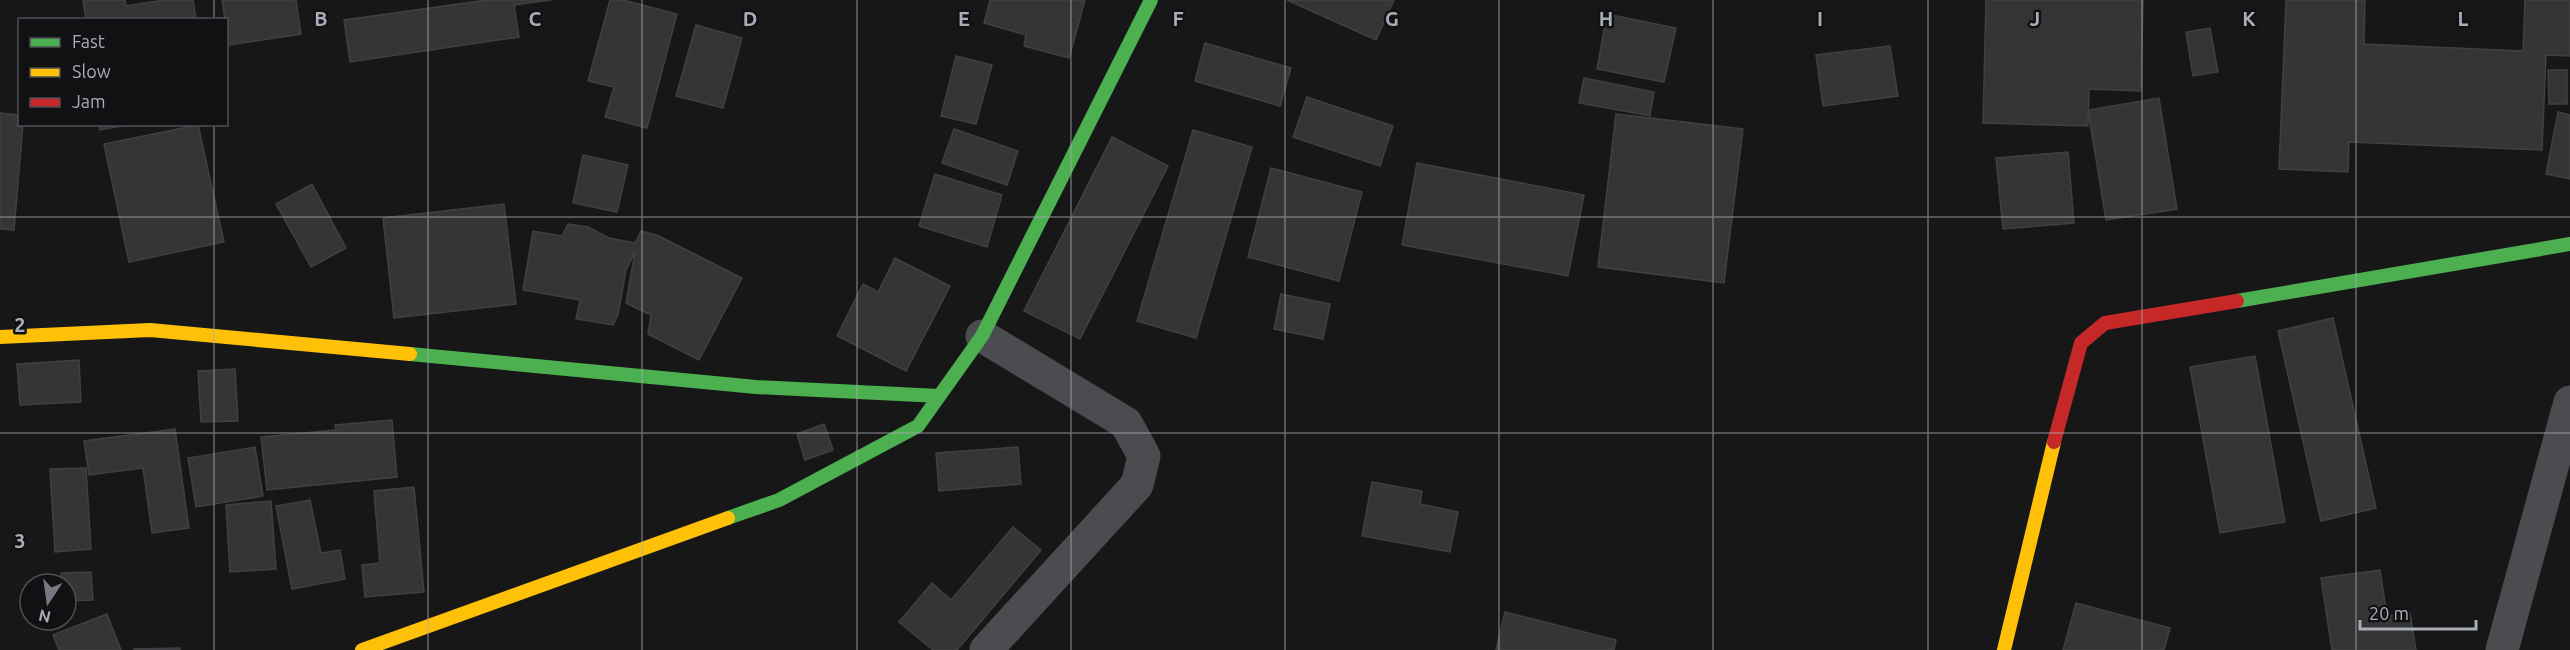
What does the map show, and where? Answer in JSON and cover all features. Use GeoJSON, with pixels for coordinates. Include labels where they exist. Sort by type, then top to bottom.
{"type":"FeatureCollection","features":[{"type":"Feature","properties":{"kind":"street"},"geometry":{"type":"LineString","coordinates":[[362,650],[395,644],[779,500],[918,426],[982,336],[1151,0]]}},
{"type":"Feature","properties":{"kind":"street"},"geometry":{"type":"LineString","coordinates":[[2004,650],[2064,402],[2081,343],[2105,323],[2570,244]]}},
{"type":"Feature","properties":{"kind":"street"},"geometry":{"type":"LineString","coordinates":[[0,337],[150,330],[756,387],[939,396]]}},
{"type":"Feature","properties":{"kind":"street"},"geometry":{"type":"LineString","coordinates":[[982,336],[1126,423],[1144,456],[1137,485],[986,650]]}},
{"type":"Feature","properties":{"kind":"street"},"geometry":{"type":"LineString","coordinates":[[2502,650],[2570,402]]}},
{"type":"Feature","properties":{"kind":"building"},"geometry":{"type":"Polygon","coordinates":[[[83,0],[125,0],[126,6],[164,0],[193,0],[196,18],[86,18],[83,0]]]}},
{"type":"Feature","properties":{"kind":"building"},"geometry":{"type":"Polygon","coordinates":[[[222,0],[296,0],[301,34],[229,45],[228,18],[225,18],[222,0]]]}},
{"type":"Feature","properties":{"kind":"building"},"geometry":{"type":"Polygon","coordinates":[[[487,0],[551,0],[514,5],[519,37],[350,62],[344,20],[487,0]]]}},
{"type":"Feature","properties":{"kind":"building"},"geometry":{"type":"Polygon","coordinates":[[[610,0],[623,0],[677,14],[647,128],[605,117],[614,87],[588,81],[610,0]]]}},
{"type":"Feature","properties":{"kind":"building"},"geometry":{"type":"Polygon","coordinates":[[[990,0],[1085,0],[1069,58],[1024,46],[1026,35],[984,23],[990,0]]]}},
{"type":"Feature","properties":{"kind":"building"},"geometry":{"type":"Polygon","coordinates":[[[1287,0],[1394,0],[1376,40],[1287,0]]]}},
{"type":"Feature","properties":{"kind":"building"},"geometry":{"type":"Polygon","coordinates":[[[1986,0],[2143,0],[2141,91],[2089,89],[2088,126],[1983,123],[1986,0]]]}},
{"type":"Feature","properties":{"kind":"building"},"geometry":{"type":"Polygon","coordinates":[[[2286,0],[2365,0],[2364,44],[2523,51],[2525,0],[2570,0],[2570,56],[2546,55],[2542,150],[2349,142],[2348,172],[2279,169],[2286,0]]]}},
{"type":"Feature","properties":{"kind":"building"},"geometry":{"type":"Polygon","coordinates":[[[1607,14],[1676,28],[1664,82],[1597,69],[1607,14]]]}},
{"type":"Feature","properties":{"kind":"building"},"geometry":{"type":"Polygon","coordinates":[[[696,25],[742,38],[723,108],[676,96],[696,25]]]}},
{"type":"Feature","properties":{"kind":"building"},"geometry":{"type":"Polygon","coordinates":[[[2210,28],[2218,72],[2193,76],[2186,32],[2210,28]]]}},
{"type":"Feature","properties":{"kind":"building"},"geometry":{"type":"Polygon","coordinates":[[[1205,43],[1291,68],[1280,106],[1195,81],[1205,43]]]}},
{"type":"Feature","properties":{"kind":"building"},"geometry":{"type":"Polygon","coordinates":[[[1890,46],[1898,96],[1823,106],[1816,55],[1890,46]]]}},
{"type":"Feature","properties":{"kind":"building"},"geometry":{"type":"Polygon","coordinates":[[[956,56],[992,65],[976,124],[941,116],[956,56]]]}},
{"type":"Feature","properties":{"kind":"building"},"geometry":{"type":"Polygon","coordinates":[[[2548,70],[2567,70],[2567,104],[2549,104],[2548,70]]]}},
{"type":"Feature","properties":{"kind":"building"},"geometry":{"type":"Polygon","coordinates":[[[1584,78],[1654,92],[1650,116],[1579,103],[1584,78]]]}},
{"type":"Feature","properties":{"kind":"building"},"geometry":{"type":"Polygon","coordinates":[[[1307,97],[1393,126],[1380,166],[1293,137],[1307,97]]]}},
{"type":"Feature","properties":{"kind":"building"},"geometry":{"type":"Polygon","coordinates":[[[2159,98],[2177,209],[2106,220],[2088,110],[2159,98]]]}},
{"type":"Feature","properties":{"kind":"building"},"geometry":{"type":"Polygon","coordinates":[[[2558,112],[2570,115],[2570,179],[2546,174],[2558,112]]]}},
{"type":"Feature","properties":{"kind":"building"},"geometry":{"type":"Polygon","coordinates":[[[0,113],[18,115],[18,126],[23,126],[14,230],[0,229],[0,113]]]}},
{"type":"Feature","properties":{"kind":"building"},"geometry":{"type":"Polygon","coordinates":[[[1616,114],[1743,129],[1724,283],[1598,267],[1616,114]]]}},
{"type":"Feature","properties":{"kind":"building"},"geometry":{"type":"Polygon","coordinates":[[[99,126],[122,126],[100,130],[99,126]]]}},
{"type":"Feature","properties":{"kind":"building"},"geometry":{"type":"Polygon","coordinates":[[[198,126],[224,242],[129,262],[104,144],[198,126]]]}},
{"type":"Feature","properties":{"kind":"building"},"geometry":{"type":"Polygon","coordinates":[[[954,129],[1018,151],[1007,185],[942,163],[954,129]]]}},
{"type":"Feature","properties":{"kind":"building"},"geometry":{"type":"Polygon","coordinates":[[[1193,130],[1252,147],[1196,338],[1137,321],[1193,130]]]}},
{"type":"Feature","properties":{"kind":"building"},"geometry":{"type":"Polygon","coordinates":[[[1112,137],[1168,166],[1080,339],[1024,311],[1112,137]]]}},
{"type":"Feature","properties":{"kind":"building"},"geometry":{"type":"Polygon","coordinates":[[[2068,152],[2074,223],[2003,229],[1996,158],[2068,152]]]}},
{"type":"Feature","properties":{"kind":"building"},"geometry":{"type":"Polygon","coordinates":[[[583,155],[628,165],[617,212],[573,203],[583,155]]]}},
{"type":"Feature","properties":{"kind":"building"},"geometry":{"type":"Polygon","coordinates":[[[1417,163],[1584,195],[1568,276],[1402,245],[1417,163]]]}},
{"type":"Feature","properties":{"kind":"building"},"geometry":{"type":"Polygon","coordinates":[[[1271,168],[1362,192],[1339,281],[1248,257],[1271,168]]]}},
{"type":"Feature","properties":{"kind":"building"},"geometry":{"type":"Polygon","coordinates":[[[935,174],[1002,195],[987,247],[919,226],[935,174]]]}},
{"type":"Feature","properties":{"kind":"building"},"geometry":{"type":"Polygon","coordinates":[[[312,184],[346,248],[311,267],[276,204],[312,184]]]}},
{"type":"Feature","properties":{"kind":"building"},"geometry":{"type":"Polygon","coordinates":[[[504,204],[516,304],[394,318],[383,218],[504,204]]]}},
{"type":"Feature","properties":{"kind":"building"},"geometry":{"type":"Polygon","coordinates":[[[568,224],[588,227],[609,238],[635,243],[641,231],[657,235],[742,278],[699,360],[648,334],[651,315],[626,303],[635,252],[626,270],[618,315],[613,325],[576,319],[580,300],[523,290],[533,231],[562,236],[568,224]]]}},
{"type":"Feature","properties":{"kind":"building"},"geometry":{"type":"Polygon","coordinates":[[[895,258],[950,286],[906,371],[837,336],[863,284],[878,292],[895,258]]]}},
{"type":"Feature","properties":{"kind":"building"},"geometry":{"type":"Polygon","coordinates":[[[1281,294],[1330,304],[1323,339],[1274,329],[1281,294]]]}},
{"type":"Feature","properties":{"kind":"building"},"geometry":{"type":"Polygon","coordinates":[[[2333,318],[2376,508],[2321,521],[2278,331],[2333,318]]]}},
{"type":"Feature","properties":{"kind":"building"},"geometry":{"type":"Polygon","coordinates":[[[2255,356],[2285,522],[2220,533],[2190,367],[2255,356]]]}},
{"type":"Feature","properties":{"kind":"building"},"geometry":{"type":"Polygon","coordinates":[[[79,360],[81,402],[20,405],[17,364],[79,360]]]}},
{"type":"Feature","properties":{"kind":"building"},"geometry":{"type":"Polygon","coordinates":[[[235,369],[238,421],[201,422],[198,371],[235,369]]]}},
{"type":"Feature","properties":{"kind":"building"},"geometry":{"type":"Polygon","coordinates":[[[392,420],[397,477],[267,490],[261,437],[336,430],[335,425],[392,420]]]}},
{"type":"Feature","properties":{"kind":"building"},"geometry":{"type":"Polygon","coordinates":[[[824,424],[833,450],[805,460],[797,434],[824,424]]]}},
{"type":"Feature","properties":{"kind":"building"},"geometry":{"type":"Polygon","coordinates":[[[175,429],[189,528],[152,533],[143,468],[89,475],[84,441],[175,429]]]}},
{"type":"Feature","properties":{"kind":"building"},"geometry":{"type":"Polygon","coordinates":[[[255,447],[263,496],[196,507],[188,458],[255,447]]]}},
{"type":"Feature","properties":{"kind":"building"},"geometry":{"type":"Polygon","coordinates":[[[1018,447],[1021,484],[939,491],[936,453],[1018,447]]]}},
{"type":"Feature","properties":{"kind":"building"},"geometry":{"type":"Polygon","coordinates":[[[86,468],[91,549],[55,552],[50,469],[86,468]]]}},
{"type":"Feature","properties":{"kind":"building"},"geometry":{"type":"Polygon","coordinates":[[[1372,482],[1422,491],[1420,504],[1458,512],[1450,552],[1362,536],[1372,482]]]}},
{"type":"Feature","properties":{"kind":"building"},"geometry":{"type":"Polygon","coordinates":[[[414,487],[424,592],[365,597],[362,565],[380,563],[374,491],[414,487]]]}},
{"type":"Feature","properties":{"kind":"building"},"geometry":{"type":"Polygon","coordinates":[[[310,500],[321,553],[340,550],[345,579],[292,589],[276,506],[310,500]]]}},
{"type":"Feature","properties":{"kind":"building"},"geometry":{"type":"Polygon","coordinates":[[[271,501],[276,569],[230,572],[226,505],[271,501]]]}},
{"type":"Feature","properties":{"kind":"building"},"geometry":{"type":"Polygon","coordinates":[[[1013,527],[1041,550],[957,650],[933,650],[899,622],[932,583],[951,600],[1013,527]]]}},
{"type":"Feature","properties":{"kind":"building"},"geometry":{"type":"Polygon","coordinates":[[[2380,570],[2387,616],[2410,613],[2416,650],[2332,650],[2321,578],[2380,570]]]}},
{"type":"Feature","properties":{"kind":"building"},"geometry":{"type":"Polygon","coordinates":[[[78,572],[91,572],[93,600],[78,601],[78,572]]]}},
{"type":"Feature","properties":{"kind":"building"},"geometry":{"type":"Polygon","coordinates":[[[2076,603],[2170,628],[2164,650],[2063,650],[2076,603]]]}},
{"type":"Feature","properties":{"kind":"building"},"geometry":{"type":"Polygon","coordinates":[[[1505,612],[1616,640],[1614,650],[1496,650],[1505,612]]]}},
{"type":"Feature","properties":{"kind":"building"},"geometry":{"type":"Polygon","coordinates":[[[107,614],[121,650],[59,650],[53,635],[61,632],[78,632],[78,625],[107,614]]]}},
{"type":"Feature","properties":{"kind":"building"},"geometry":{"type":"Polygon","coordinates":[[[180,648],[180,650],[134,650],[134,649],[180,648]]]}},
{"type":"Feature","properties":{"kind":"traffic: fast"},"geometry":{"type":"LineString","coordinates":[[728,518],[779,500],[918,426],[982,336],[1151,0]]}},
{"type":"Feature","properties":{"kind":"traffic: fast"},"geometry":{"type":"LineString","coordinates":[[2237,301],[2570,244]]}},
{"type":"Feature","properties":{"kind":"traffic: fast"},"geometry":{"type":"LineString","coordinates":[[410,354],[756,387],[939,396]]}},
{"type":"Feature","properties":{"kind":"traffic: slow"},"geometry":{"type":"LineString","coordinates":[[0,337],[150,330],[410,354]]}},
{"type":"Feature","properties":{"kind":"traffic: slow"},"geometry":{"type":"LineString","coordinates":[[2004,650],[2054,442]]}},
{"type":"Feature","properties":{"kind":"traffic: slow"},"geometry":{"type":"LineString","coordinates":[[362,650],[728,518]]}},
{"type":"Feature","properties":{"kind":"traffic: jam"},"geometry":{"type":"LineString","coordinates":[[2054,442],[2081,343],[2105,323],[2237,301]]}}]}
